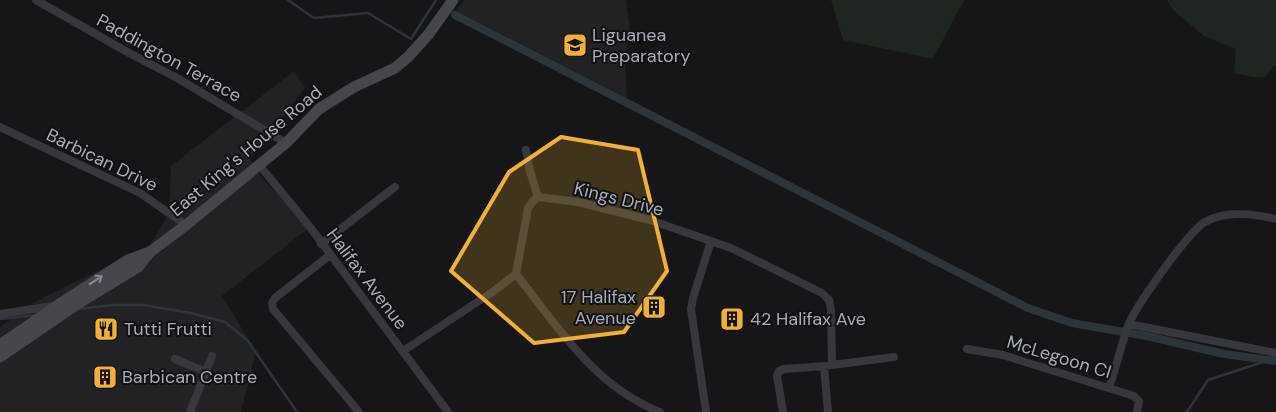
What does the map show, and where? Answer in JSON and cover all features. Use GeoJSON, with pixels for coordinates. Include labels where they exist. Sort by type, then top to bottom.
{"type":"FeatureCollection","features":[{"type":"Feature","properties":{"kind":"main road","name":"East King's House Road"},"geometry":{"type":"LineString","coordinates":[[0,357],[79,303],[138,267],[150,252],[260,166],[286,143],[319,109],[354,87],[395,68],[408,57],[428,34],[453,0]]}},
{"type":"Feature","properties":{"kind":"main road","name":"East King's House Road"},"geometry":{"type":"LineString","coordinates":[[0,345],[56,306],[128,260],[150,252]]}},
{"type":"Feature","properties":{"kind":"street","name":"Paddington Terrace"},"geometry":{"type":"LineString","coordinates":[[36,0],[129,53],[180,79],[286,143]]}},
{"type":"Feature","properties":{"kind":"street","name":"Barbican Drive"},"geometry":{"type":"LineString","coordinates":[[0,127],[140,193],[186,225]]}},
{"type":"Feature","properties":{"kind":"street"},"geometry":{"type":"LineString","coordinates":[[403,351],[516,274],[528,208],[538,198],[526,150]]}},
{"type":"Feature","properties":{"kind":"street","name":"Halifax Avenue"},"geometry":{"type":"LineString","coordinates":[[260,166],[310,227],[448,412]]}},
{"type":"Feature","properties":{"kind":"street"},"geometry":{"type":"LineString","coordinates":[[321,244],[396,187]]}},
{"type":"Feature","properties":{"kind":"street","name":"Kings Drive"},"geometry":{"type":"LineString","coordinates":[[538,198],[578,202],[627,213],[711,240],[783,272],[822,294],[829,300],[828,412]]}},
{"type":"Feature","properties":{"kind":"street"},"geometry":{"type":"LineString","coordinates":[[1109,388],[1129,324],[1185,241],[1204,223],[1219,216],[1230,214],[1276,219]]}},
{"type":"Feature","properties":{"kind":"street"},"geometry":{"type":"LineString","coordinates":[[706,412],[691,309],[692,298],[711,240]]}},
{"type":"Feature","properties":{"kind":"street"},"geometry":{"type":"LineString","coordinates":[[330,255],[275,298],[272,303],[273,309],[358,412]]}},
{"type":"Feature","properties":{"kind":"street"},"geometry":{"type":"LineString","coordinates":[[516,274],[581,357],[601,377],[626,396],[660,412]]}},
{"type":"Feature","properties":{"kind":"street"},"geometry":{"type":"LineString","coordinates":[[0,314],[56,306]]}},
{"type":"Feature","properties":{"kind":"street"},"geometry":{"type":"LineString","coordinates":[[1129,324],[1276,353]]}},
{"type":"Feature","properties":{"kind":"street","name":"McLegoon Cl"},"geometry":{"type":"LineString","coordinates":[[967,350],[1003,354],[1134,396],[1139,401],[1137,412]]}},
{"type":"Feature","properties":{"kind":"street"},"geometry":{"type":"LineString","coordinates":[[190,412],[212,356]]}},
{"type":"Feature","properties":{"kind":"street"},"geometry":{"type":"LineString","coordinates":[[783,412],[777,376],[779,371],[894,357]]}},
{"type":"Feature","properties":{"kind":"street"},"geometry":{"type":"LineString","coordinates":[[175,359],[206,372]]}},
{"type":"Feature","properties":{"kind":"highlighted area"},"geometry":{"type":"Polygon","coordinates":[[[561,137],[638,150],[667,271],[624,332],[534,343],[451,271],[509,172],[561,137]]]}},
{"type":"Feature","properties":{"kind":"shaded area","name":"Liguanea Preparatory"},"geometry":{"type":"Polygon","coordinates":[[[464,0],[626,0],[630,29],[625,60],[627,98],[456,11],[464,0]]]}},
{"type":"Feature","properties":{"kind":"shaded area"},"geometry":{"type":"Polygon","coordinates":[[[831,0],[964,0],[933,59],[843,40],[831,0]]]}},
{"type":"Feature","properties":{"kind":"shaded area"},"geometry":{"type":"Polygon","coordinates":[[[1167,0],[1276,0],[1276,66],[1273,66],[1265,77],[1259,78],[1234,73],[1236,49],[1204,36],[1173,10],[1167,0]]]}},
{"type":"Feature","properties":{"kind":"shaded area"},"geometry":{"type":"Polygon","coordinates":[[[294,71],[305,88],[250,159],[262,178],[310,227],[222,296],[256,352],[241,412],[0,412],[0,327],[33,303],[151,244],[169,213],[171,166],[294,71]]]}},
{"type":"Feature","properties":{"kind":"waterway"},"geometry":{"type":"LineString","coordinates":[[288,0],[314,18],[368,13],[411,39],[436,0]]}},
{"type":"Feature","properties":{"kind":"waterway"},"geometry":{"type":"LineString","coordinates":[[455,15],[1028,308],[1072,323],[1147,336],[1224,354],[1276,361]]}},
{"type":"Feature","properties":{"kind":"waterway"},"geometry":{"type":"LineString","coordinates":[[78,309],[113,305],[143,305],[191,313],[225,322],[248,341],[297,412]]}},
{"type":"Feature","properties":{"kind":"waterway"},"geometry":{"type":"LineString","coordinates":[[0,319],[36,315]]}},
{"type":"Feature","properties":{"kind":"waterway"},"geometry":{"type":"LineString","coordinates":[[1187,412],[1208,380],[1269,360]]}},
{"type":"Feature","properties":{"kind":"place","name":"Liguanea Preparatory"},"geometry":{"type":"Point","coordinates":[575,45]}},
{"type":"Feature","properties":{"kind":"place","name":"17 Halifax Avenue"},"geometry":{"type":"Point","coordinates":[654,307]}},
{"type":"Feature","properties":{"kind":"place","name":"42 Halifax Ave"},"geometry":{"type":"Point","coordinates":[732,319]}},
{"type":"Feature","properties":{"kind":"place","name":"Tutti Frutti"},"geometry":{"type":"Point","coordinates":[106,329]}},
{"type":"Feature","properties":{"kind":"place","name":"Barbican Centre"},"geometry":{"type":"Point","coordinates":[105,377]}}]}
